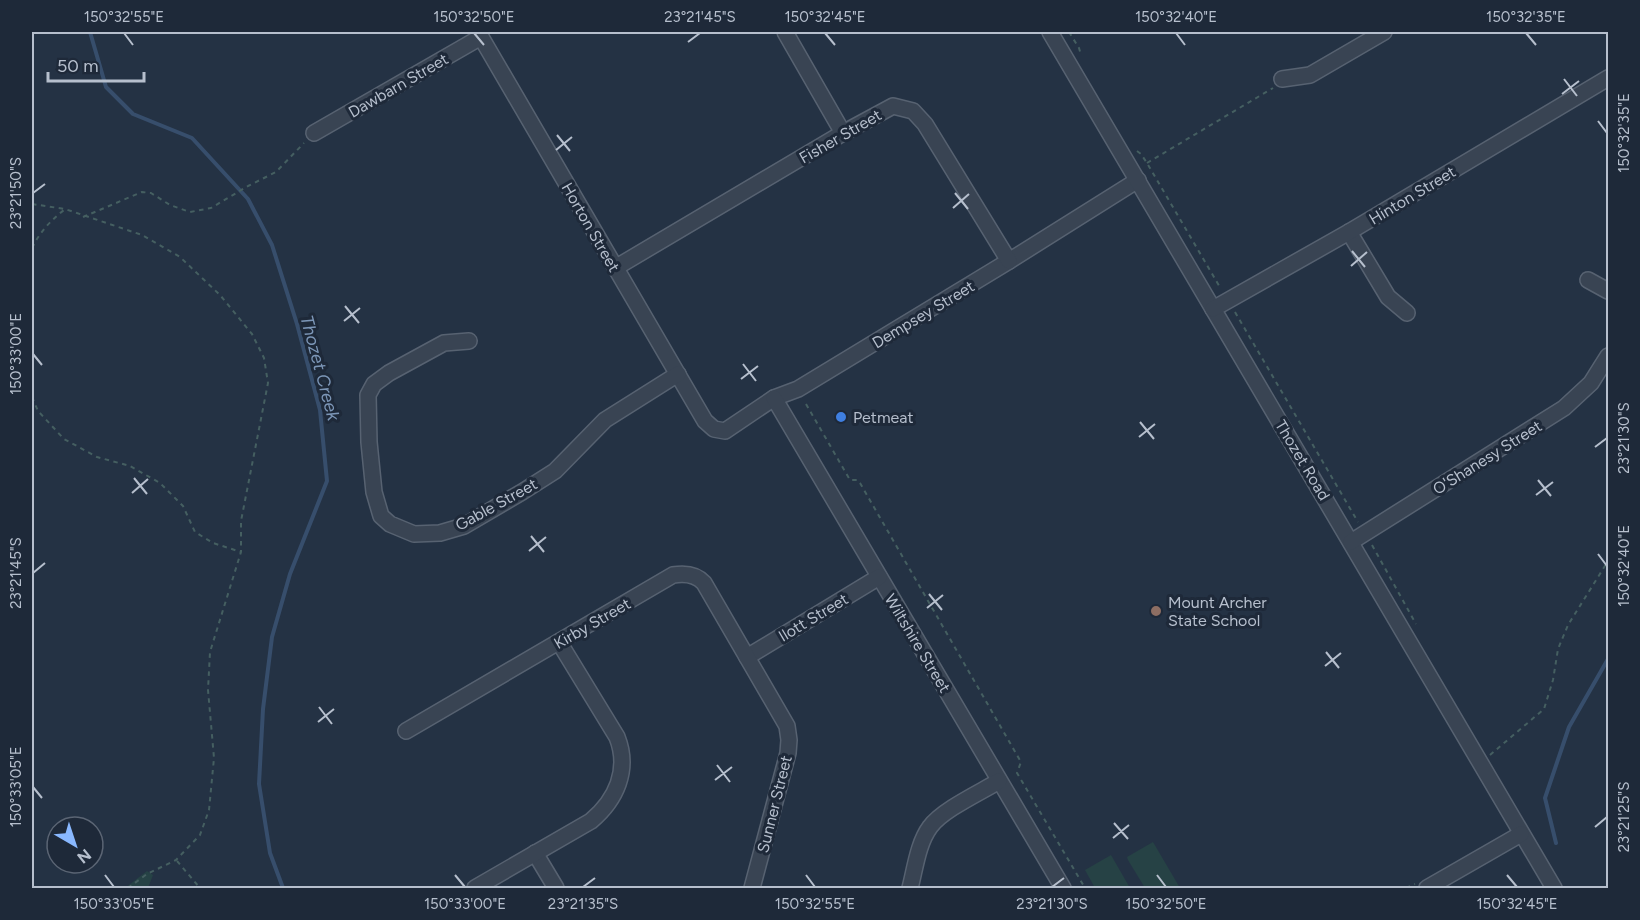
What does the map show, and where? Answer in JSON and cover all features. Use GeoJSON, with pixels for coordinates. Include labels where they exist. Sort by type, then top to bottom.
{"type":"FeatureCollection","features":[{"type":"Feature","properties":{"kind":"street"},"geometry":{"type":"LineString","coordinates":[[785,32],[843,133]]}},
{"type":"Feature","properties":{"kind":"street","name":"Thozet Road"},"geometry":{"type":"LineString","coordinates":[[1050,32],[1554,888]]}},
{"type":"Feature","properties":{"kind":"street"},"geometry":{"type":"LineString","coordinates":[[1282,80],[1310,75],[1384,32]]}},
{"type":"Feature","properties":{"kind":"street","name":"Dawbarn Street"},"geometry":{"type":"LineString","coordinates":[[314,133],[480,34]]}},
{"type":"Feature","properties":{"kind":"street","name":"Horton Street"},"geometry":{"type":"LineString","coordinates":[[480,34],[705,421]]}},
{"type":"Feature","properties":{"kind":"street","name":"Hinton Street"},"geometry":{"type":"LineString","coordinates":[[1213,309],[1349,232],[1608,78]]}},
{"type":"Feature","properties":{"kind":"street","name":"Fisher Street"},"geometry":{"type":"LineString","coordinates":[[615,268],[843,133],[893,106],[913,111],[925,124],[1009,261]]}},
{"type":"Feature","properties":{"kind":"street","name":"Dempsey Street"},"geometry":{"type":"LineString","coordinates":[[705,421],[714,429],[725,431],[774,398],[798,390],[1009,261],[1136,176]]}},
{"type":"Feature","properties":{"kind":"street"},"geometry":{"type":"LineString","coordinates":[[1349,232],[1388,297],[1407,313]]}},
{"type":"Feature","properties":{"kind":"street"},"geometry":{"type":"LineString","coordinates":[[1588,280],[1608,291]]}},
{"type":"Feature","properties":{"kind":"street","name":"Gable Street"},"geometry":{"type":"LineString","coordinates":[[469,341],[444,343],[389,373],[374,384],[368,395],[374,492],[381,516],[390,524],[414,534],[440,533],[464,526],[522,492],[555,471],[605,420],[678,374]]}},
{"type":"Feature","properties":{"kind":"street","name":"O'Shanesy Street"},"geometry":{"type":"LineString","coordinates":[[1351,542],[1564,408],[1591,383],[1608,357]]}},
{"type":"Feature","properties":{"kind":"street","name":"Wiltshire Street"},"geometry":{"type":"LineString","coordinates":[[774,398],[1063,888]]}},
{"type":"Feature","properties":{"kind":"street","name":"Kirby Street"},"geometry":{"type":"LineString","coordinates":[[406,731],[673,575],[682,573],[699,577],[747,657]]}},
{"type":"Feature","properties":{"kind":"street","name":"Ilott Street"},"geometry":{"type":"LineString","coordinates":[[747,657],[879,577]]}},
{"type":"Feature","properties":{"kind":"street"},"geometry":{"type":"LineString","coordinates":[[475,888],[591,821],[602,812],[616,790],[623,771],[621,748],[617,737],[559,642]]}},
{"type":"Feature","properties":{"kind":"street","name":"Sunner Street"},"geometry":{"type":"LineString","coordinates":[[747,657],[782,715],[787,726],[789,740],[788,753],[752,888]]}},
{"type":"Feature","properties":{"kind":"street"},"geometry":{"type":"LineString","coordinates":[[910,888],[924,837],[930,826],[941,816],[999,781]]}},
{"type":"Feature","properties":{"kind":"street"},"geometry":{"type":"LineString","coordinates":[[1422,886],[1521,834]]}},
{"type":"Feature","properties":{"kind":"street"},"geometry":{"type":"LineString","coordinates":[[535,853],[556,888]]}},
{"type":"Feature","properties":{"kind":"path"},"geometry":{"type":"LineString","coordinates":[[1136,176],[1269,92],[1282,80]]}},
{"type":"Feature","properties":{"kind":"path"},"geometry":{"type":"LineString","coordinates":[[83,217],[142,192],[151,193],[170,205],[190,212],[211,208],[276,172],[314,133]]}},
{"type":"Feature","properties":{"kind":"path"},"geometry":{"type":"LineString","coordinates":[[32,204],[65,209],[83,217],[142,235],[180,256],[220,295],[252,334],[264,358],[268,383],[241,521],[241,552],[210,652],[208,690],[214,758],[209,810],[200,835],[176,860],[147,874],[128,888]]}},
{"type":"Feature","properties":{"kind":"path"},"geometry":{"type":"LineString","coordinates":[[32,248],[38,235],[65,209]]}},
{"type":"Feature","properties":{"kind":"path"},"geometry":{"type":"LineString","coordinates":[[32,397],[38,411],[64,439],[97,457],[130,466],[160,483],[183,506],[195,532],[213,543],[241,552]]}},
{"type":"Feature","properties":{"kind":"path"},"geometry":{"type":"LineString","coordinates":[[806,404],[850,480],[857,480],[860,483],[1021,762],[1017,773],[1085,888]]}},
{"type":"Feature","properties":{"kind":"path"},"geometry":{"type":"LineString","coordinates":[[1489,755],[1544,709],[1553,680],[1558,649],[1568,625],[1608,561]]}},
{"type":"Feature","properties":{"kind":"path"},"geometry":{"type":"LineString","coordinates":[[176,860],[200,888]]}},
{"type":"Feature","properties":{"kind":"path"},"geometry":{"type":"LineString","coordinates":[[1406,888],[1422,886]]}},
{"type":"Feature","properties":{"kind":"green space"},"geometry":{"type":"Polygon","coordinates":[[[1153,842],[1180,888],[1145,888],[1128,860],[1127,857],[1153,842]]]}},
{"type":"Feature","properties":{"kind":"green space"},"geometry":{"type":"Polygon","coordinates":[[[1111,855],[1130,888],[1095,888],[1085,870],[1111,855]]]}},
{"type":"Feature","properties":{"kind":"green space"},"geometry":{"type":"Polygon","coordinates":[[[147,871],[153,875],[148,888],[125,888],[147,871]]]}},
{"type":"Feature","properties":{"kind":"waterway","name":"Thozet Creek"},"geometry":{"type":"LineString","coordinates":[[90,32],[106,87],[133,114],[192,138],[248,199],[272,245],[297,324],[320,410],[327,481],[290,574],[272,637],[263,709],[259,784],[270,853],[283,888]]}},
{"type":"Feature","properties":{"kind":"waterway"},"geometry":{"type":"LineString","coordinates":[[1556,843],[1545,798],[1569,727],[1608,659]]}},
{"type":"Feature","properties":{"kind":"place","name":"Petmeat"},"geometry":{"type":"Point","coordinates":[841,417]}},
{"type":"Feature","properties":{"kind":"place","name":"Mount Archer State School"},"geometry":{"type":"Point","coordinates":[1156,611]}}]}
